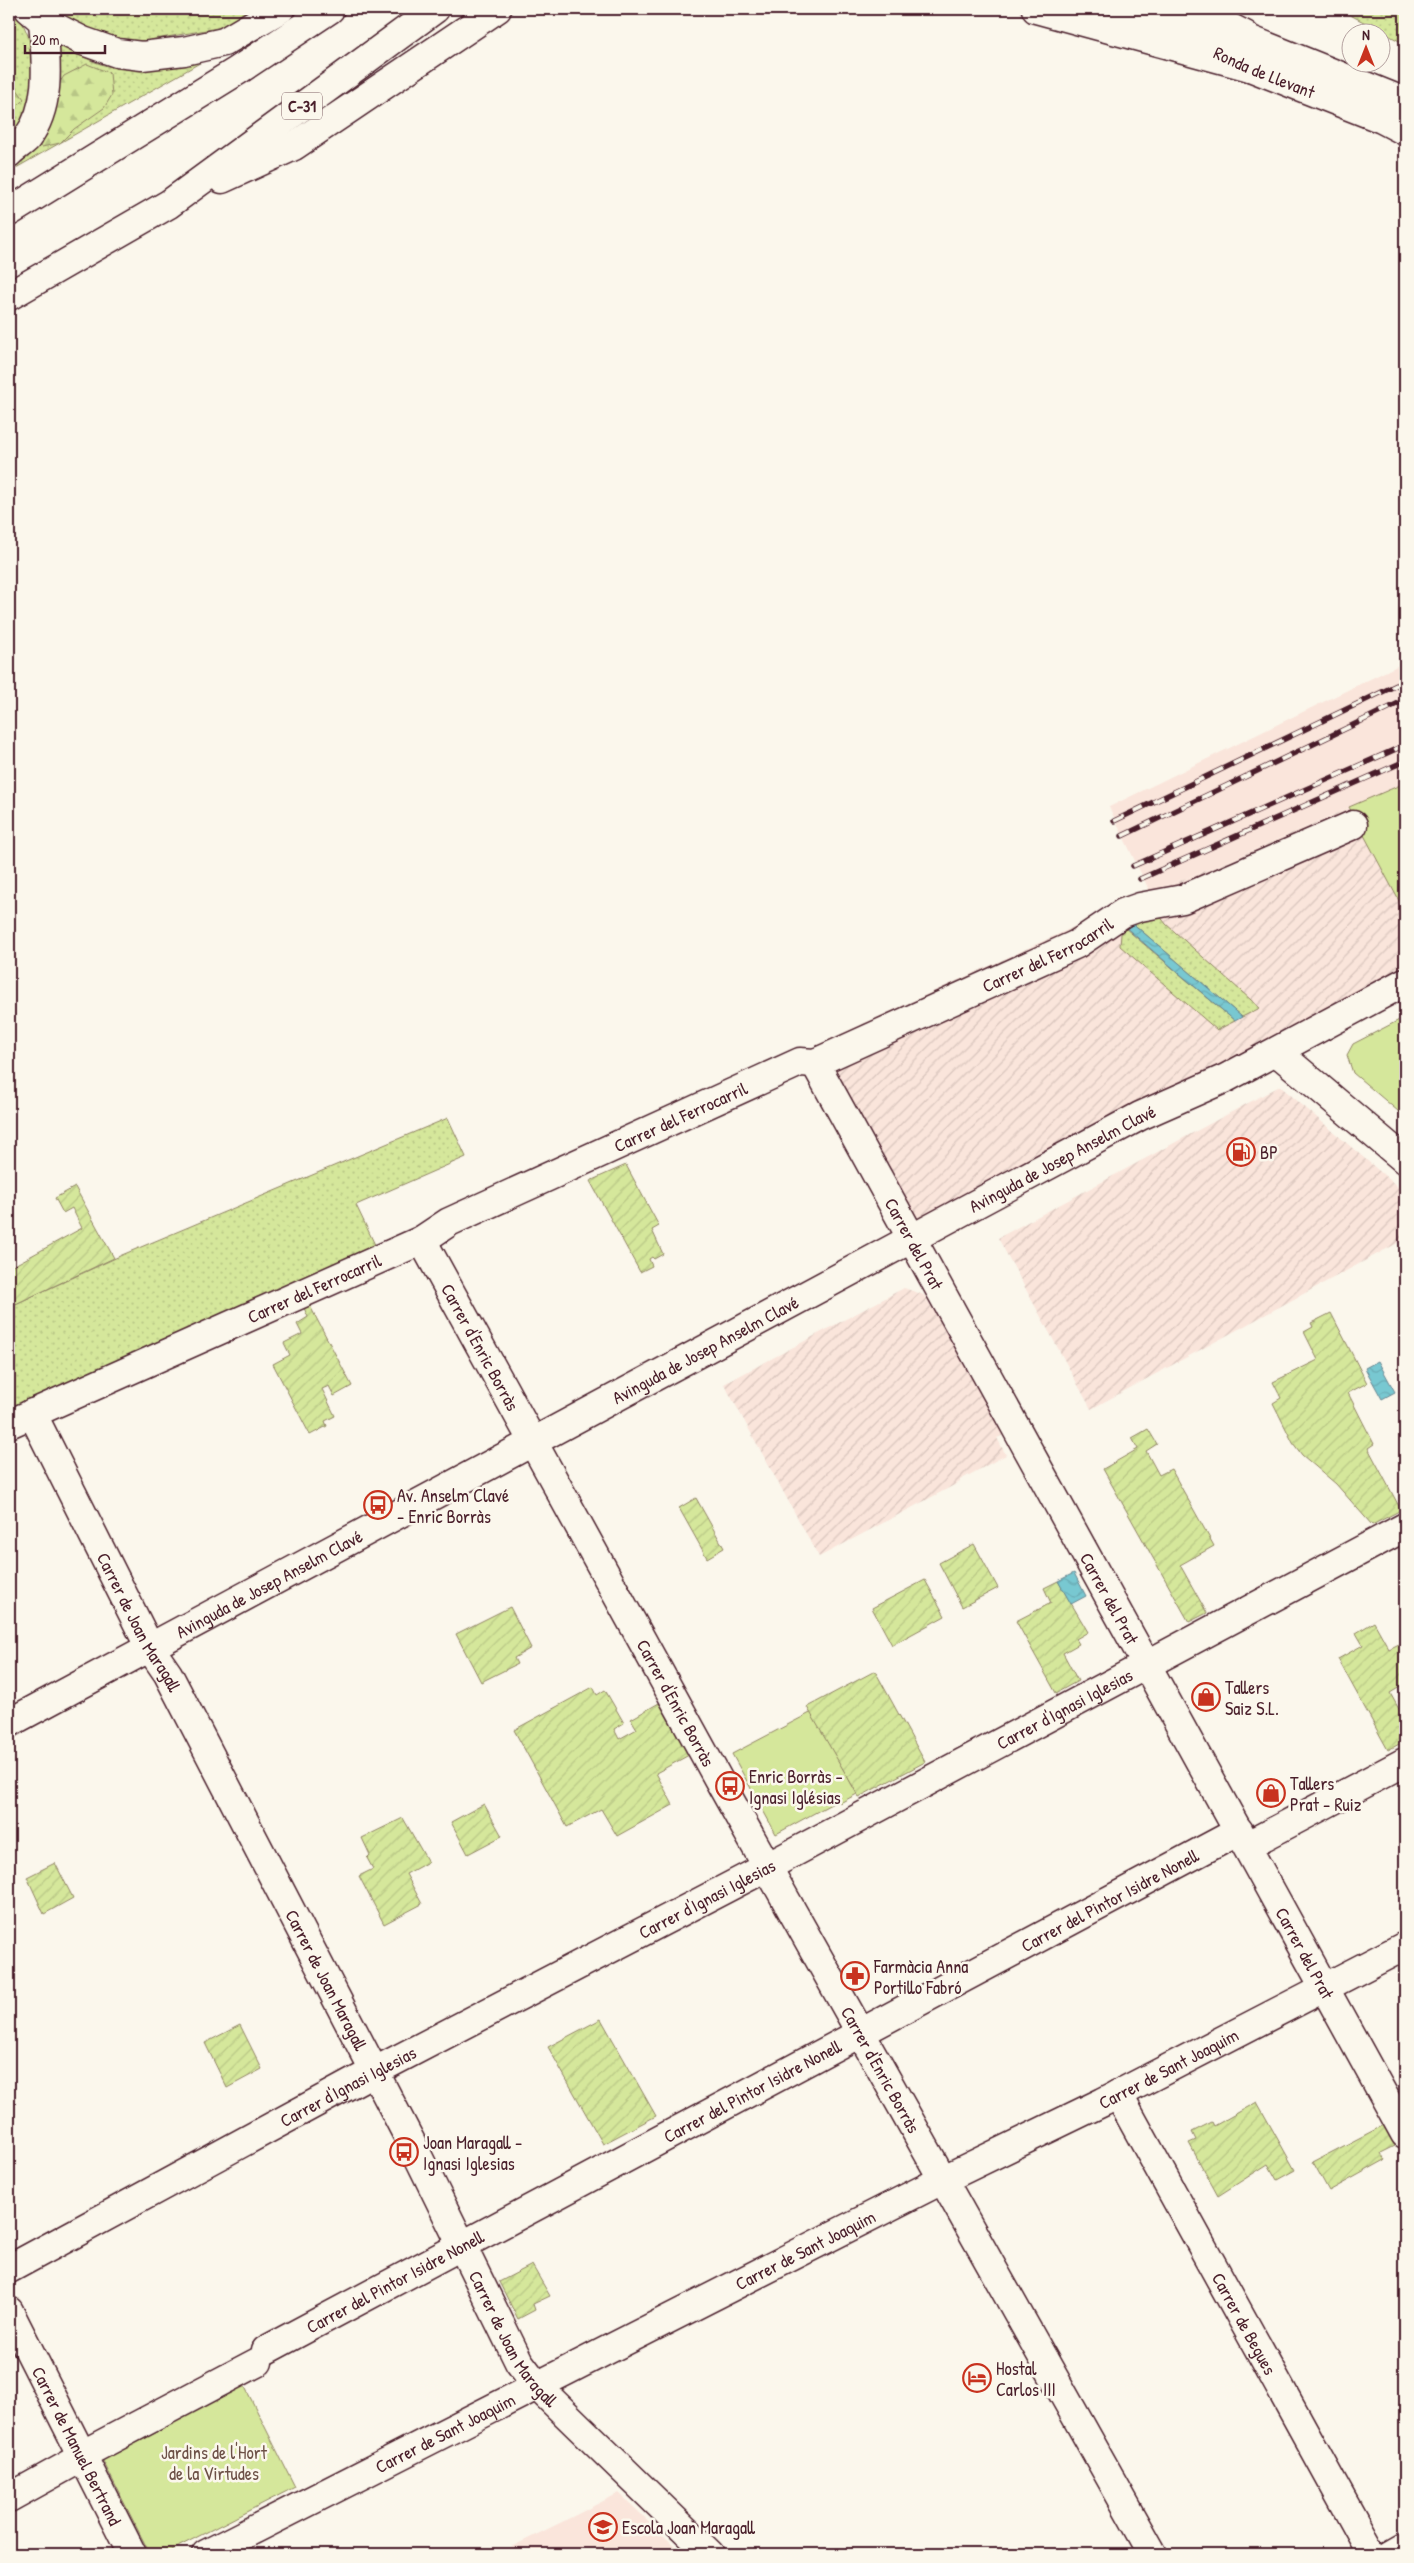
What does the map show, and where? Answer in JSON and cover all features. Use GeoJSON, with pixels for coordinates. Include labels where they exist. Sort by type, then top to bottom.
{"type":"FeatureCollection","features":[{"type":"Feature","properties":{"kind":"main road"},"geometry":{"type":"LineString","coordinates":[[36,15],[83,41],[117,53],[142,56],[224,42],[280,9]]}},
{"type":"Feature","properties":{"kind":"main road"},"geometry":{"type":"LineString","coordinates":[[9,212],[237,71],[330,9]]}},
{"type":"Feature","properties":{"kind":"main road","name":"C-31"},"geometry":{"type":"LineString","coordinates":[[9,296],[169,204],[435,9]]}},
{"type":"Feature","properties":{"kind":"main road"},"geometry":{"type":"LineString","coordinates":[[169,204],[294,146],[497,9]]}},
{"type":"Feature","properties":{"kind":"main road"},"geometry":{"type":"LineString","coordinates":[[1036,9],[1250,67]]}},
{"type":"Feature","properties":{"kind":"main road","name":"Ronda de Llevant"},"geometry":{"type":"LineString","coordinates":[[1124,9],[1250,67],[1382,119],[1405,131]]}},
{"type":"Feature","properties":{"kind":"main road","name":"Ronda de Llevant"},"geometry":{"type":"LineString","coordinates":[[1174,9],[1244,35],[1405,102]]}},
{"type":"Feature","properties":{"kind":"main road"},"geometry":{"type":"LineString","coordinates":[[1194,9],[1244,35]]}},
{"type":"Feature","properties":{"kind":"main road"},"geometry":{"type":"LineString","coordinates":[[9,152],[26,138],[41,107],[46,73],[36,15]]}},
{"type":"Feature","properties":{"kind":"main road","name":"Carrer del Ferrocarril"},"geometry":{"type":"LineString","coordinates":[[20,1418],[422,1240],[449,1222],[800,1062],[808,1061],[815,1063],[1077,944],[1123,913],[1140,907],[1183,899],[1354,826]]}},
{"type":"Feature","properties":{"kind":"main road","name":"Avinguda de Josep Anselm Clavé"},"geometry":{"type":"LineString","coordinates":[[9,1723],[1140,1116],[1277,1052],[1405,982]]}},
{"type":"Feature","properties":{"kind":"main road"},"geometry":{"type":"LineString","coordinates":[[1277,1052],[1405,1160]]}},
{"type":"Feature","properties":{"kind":"main road","name":"Carrer del Prat"},"geometry":{"type":"LineString","coordinates":[[815,1063],[1325,1987],[1402,2121]]}},
{"type":"Feature","properties":{"kind":"main road","name":"Carrer d'Enric Borràs"},"geometry":{"type":"LineString","coordinates":[[422,1240],[767,1867],[1153,2554]]}},
{"type":"Feature","properties":{"kind":"main road","name":"Carrer de Joan Maragall"},"geometry":{"type":"LineString","coordinates":[[20,1418],[150,1648],[168,1674],[375,2072],[463,2245],[519,2362],[538,2387],[710,2554]]}},
{"type":"Feature","properties":{"kind":"main road","name":"Carrer d'Ignasi Iglesias"},"geometry":{"type":"LineString","coordinates":[[9,2269],[375,2072],[767,1867],[1405,1527]]}},
{"type":"Feature","properties":{"kind":"main road","name":"Carrer del Pintor Isidre Nonell"},"geometry":{"type":"LineString","coordinates":[[9,2498],[463,2245],[860,2033],[1244,1838],[1405,1762]]}},
{"type":"Feature","properties":{"kind":"main road","name":"Carrer de Sant Joaquim"},"geometry":{"type":"LineString","coordinates":[[206,2554],[538,2387],[942,2180],[1118,2094],[1405,1946]]}},
{"type":"Feature","properties":{"kind":"main road","name":"Carrer de Begues"},"geometry":{"type":"LineString","coordinates":[[1118,2094],[1372,2554]]}},
{"type":"Feature","properties":{"kind":"main road","name":"Carrer de Manuel Bertrand"},"geometry":{"type":"LineString","coordinates":[[9,2311],[87,2454],[132,2554]]}},
{"type":"Feature","properties":{"kind":"main road"},"geometry":{"type":"LineString","coordinates":[[1391,2554],[1405,2546]]}},
{"type":"Feature","properties":{"kind":"shaded area"},"geometry":{"type":"Polygon","coordinates":[[[1405,662],[1405,783],[1224,863],[1150,892],[1109,807],[1405,662]]]}},
{"type":"Feature","properties":{"kind":"shaded area"},"geometry":{"type":"Polygon","coordinates":[[[1405,783],[1405,967],[929,1217],[920,1218],[909,1211],[817,1045],[1150,892],[1224,863],[1405,783]]]}},
{"type":"Feature","properties":{"kind":"shaded area"},"geometry":{"type":"Polygon","coordinates":[[[1280,1086],[1405,1193],[1405,1239],[1091,1409],[998,1238],[1280,1086]]]}},
{"type":"Feature","properties":{"kind":"shaded area"},"geometry":{"type":"Polygon","coordinates":[[[904,1288],[924,1295],[937,1316],[1003,1435],[997,1438],[1006,1455],[960,1480],[960,1482],[819,1557],[724,1384],[904,1288]]]}},
{"type":"Feature","properties":{"kind":"shaded area","name":"Escola Joan Maragall"},"geometry":{"type":"Polygon","coordinates":[[[619,2493],[683,2554],[497,2554],[566,2520],[619,2493]]]}},
{"type":"Feature","properties":{"kind":"green space"},"geometry":{"type":"Polygon","coordinates":[[[9,9],[23,24],[33,47],[39,73],[29,119],[9,143],[9,9]]]}},
{"type":"Feature","properties":{"kind":"green space"},"geometry":{"type":"Polygon","coordinates":[[[43,9],[249,9],[223,27],[139,42],[104,38],[43,9]]]}},
{"type":"Feature","properties":{"kind":"green space"},"geometry":{"type":"Polygon","coordinates":[[[1339,9],[1405,9],[1405,44],[1392,37],[1392,22],[1364,22],[1339,9]]]}},
{"type":"Feature","properties":{"kind":"green space"},"geometry":{"type":"Polygon","coordinates":[[[233,44],[9,172],[9,166],[54,49],[60,45],[87,59],[117,68],[130,69],[160,65],[233,44]]]}},
{"type":"Feature","properties":{"kind":"green space"},"geometry":{"type":"Polygon","coordinates":[[[87,64],[110,73],[112,95],[104,108],[74,129],[60,143],[42,147],[35,134],[38,114],[64,76],[87,64]]]}},
{"type":"Feature","properties":{"kind":"green space"},"geometry":{"type":"Polygon","coordinates":[[[11,81],[24,99],[9,114],[9,82],[11,81]]]}},
{"type":"Feature","properties":{"kind":"green space"},"geometry":{"type":"Polygon","coordinates":[[[1405,783],[1405,912],[1349,807],[1405,783]]]}},
{"type":"Feature","properties":{"kind":"green space"},"geometry":{"type":"Polygon","coordinates":[[[1159,915],[1166,924],[1260,1008],[1242,1017],[1130,921],[1125,928],[1235,1021],[1217,1030],[1120,946],[1122,922],[1159,915]]]}},
{"type":"Feature","properties":{"kind":"green space"},"geometry":{"type":"Polygon","coordinates":[[[1405,1017],[1405,1117],[1353,1073],[1347,1055],[1353,1044],[1405,1017]]]}},
{"type":"Feature","properties":{"kind":"green space"},"geometry":{"type":"Polygon","coordinates":[[[448,1118],[466,1157],[356,1205],[377,1249],[9,1416],[9,1307],[122,1255],[448,1118]]]}},
{"type":"Feature","properties":{"kind":"green space"},"geometry":{"type":"Polygon","coordinates":[[[626,1165],[659,1226],[652,1230],[663,1254],[654,1259],[652,1257],[649,1259],[652,1266],[640,1272],[590,1181],[626,1165]]]}},
{"type":"Feature","properties":{"kind":"green space"},"geometry":{"type":"Polygon","coordinates":[[[75,1187],[114,1258],[9,1307],[9,1268],[82,1228],[72,1208],[63,1213],[55,1198],[75,1187]]]}},
{"type":"Feature","properties":{"kind":"green space"},"geometry":{"type":"Polygon","coordinates":[[[310,1306],[352,1386],[334,1396],[329,1386],[322,1389],[335,1416],[325,1421],[327,1426],[310,1435],[273,1364],[290,1355],[284,1343],[302,1334],[297,1324],[308,1317],[304,1308],[310,1306]]]}},
{"type":"Feature","properties":{"kind":"green space"},"geometry":{"type":"Polygon","coordinates":[[[1331,1313],[1367,1383],[1348,1393],[1374,1444],[1368,1448],[1401,1510],[1372,1525],[1336,1484],[1302,1455],[1293,1443],[1273,1403],[1281,1398],[1273,1382],[1318,1360],[1304,1332],[1313,1327],[1311,1323],[1331,1313]]]}},
{"type":"Feature","properties":{"kind":"green space"},"geometry":{"type":"Polygon","coordinates":[[[1148,1429],[1157,1444],[1146,1451],[1159,1475],[1171,1469],[1214,1546],[1180,1565],[1207,1613],[1189,1622],[1103,1469],[1138,1449],[1132,1438],[1148,1429]]]}},
{"type":"Feature","properties":{"kind":"green space"},"geometry":{"type":"Polygon","coordinates":[[[696,1498],[724,1548],[707,1558],[679,1508],[696,1498]]]}},
{"type":"Feature","properties":{"kind":"green space"},"geometry":{"type":"Polygon","coordinates":[[[974,1544],[998,1588],[962,1607],[939,1563],[974,1544]]]}},
{"type":"Feature","properties":{"kind":"green space"},"geometry":{"type":"Polygon","coordinates":[[[925,1580],[945,1616],[892,1645],[872,1608],[925,1580]]]}},
{"type":"Feature","properties":{"kind":"green space"},"geometry":{"type":"Polygon","coordinates":[[[1058,1581],[1088,1632],[1076,1639],[1079,1644],[1063,1653],[1078,1681],[1056,1693],[1016,1621],[1051,1603],[1044,1588],[1058,1581]]]}},
{"type":"Feature","properties":{"kind":"green space"},"geometry":{"type":"Polygon","coordinates":[[[510,1607],[531,1648],[514,1658],[517,1664],[481,1682],[456,1634],[510,1607]]]}},
{"type":"Feature","properties":{"kind":"green space"},"geometry":{"type":"Polygon","coordinates":[[[1374,1622],[1389,1649],[1405,1641],[1405,1684],[1390,1693],[1405,1720],[1405,1741],[1388,1750],[1338,1659],[1363,1645],[1356,1633],[1374,1622]]]}},
{"type":"Feature","properties":{"kind":"green space"},"geometry":{"type":"Polygon","coordinates":[[[875,1671],[925,1762],[859,1797],[807,1707],[875,1671]]]}},
{"type":"Feature","properties":{"kind":"green space"},"geometry":{"type":"Polygon","coordinates":[[[593,1687],[597,1695],[605,1690],[624,1723],[614,1729],[619,1739],[637,1729],[631,1719],[659,1703],[689,1755],[656,1773],[673,1805],[617,1836],[601,1809],[567,1827],[514,1730],[593,1687]]]}},
{"type":"Feature","properties":{"kind":"green space"},"geometry":{"type":"Polygon","coordinates":[[[812,1712],[857,1794],[840,1803],[839,1801],[833,1803],[776,1834],[732,1754],[812,1712]]]}},
{"type":"Feature","properties":{"kind":"green space"},"geometry":{"type":"Polygon","coordinates":[[[484,1804],[502,1836],[468,1854],[451,1822],[484,1804]]]}},
{"type":"Feature","properties":{"kind":"green space"},"geometry":{"type":"Polygon","coordinates":[[[403,1818],[428,1862],[406,1874],[422,1904],[384,1924],[359,1876],[373,1869],[367,1858],[370,1855],[362,1838],[403,1818]]]}},
{"type":"Feature","properties":{"kind":"green space"},"geometry":{"type":"Polygon","coordinates":[[[55,1863],[73,1898],[44,1914],[27,1877],[55,1863]]]}},
{"type":"Feature","properties":{"kind":"green space"},"geometry":{"type":"Polygon","coordinates":[[[601,2019],[656,2116],[603,2144],[548,2047],[601,2019]]]}},
{"type":"Feature","properties":{"kind":"green space"},"geometry":{"type":"Polygon","coordinates":[[[240,2025],[262,2069],[227,2088],[205,2043],[240,2025]]]}},
{"type":"Feature","properties":{"kind":"green space"},"geometry":{"type":"Polygon","coordinates":[[[1257,2102],[1295,2170],[1277,2180],[1268,2164],[1218,2196],[1189,2143],[1196,2140],[1192,2132],[1212,2122],[1214,2126],[1257,2102]]]}},
{"type":"Feature","properties":{"kind":"green space"},"geometry":{"type":"Polygon","coordinates":[[[1384,2125],[1395,2146],[1381,2153],[1385,2160],[1329,2191],[1313,2162],[1384,2125]]]}},
{"type":"Feature","properties":{"kind":"green space"},"geometry":{"type":"Polygon","coordinates":[[[532,2265],[550,2296],[533,2304],[535,2310],[518,2319],[499,2282],[532,2265]]]}},
{"type":"Feature","properties":{"kind":"green space","name":"Jardins de l'Hort de la Virtudes"},"geometry":{"type":"Polygon","coordinates":[[[242,2381],[295,2487],[164,2554],[150,2554],[101,2457],[132,2441],[134,2444],[167,2427],[163,2419],[242,2381]]]}},
{"type":"Feature","properties":{"kind":"water"},"geometry":{"type":"Polygon","coordinates":[[[1130,921],[1242,1017],[1235,1021],[1125,927],[1130,921]]]}},
{"type":"Feature","properties":{"kind":"water"},"geometry":{"type":"Polygon","coordinates":[[[1378,1361],[1395,1392],[1382,1399],[1365,1368],[1378,1361]]]}},
{"type":"Feature","properties":{"kind":"water"},"geometry":{"type":"Polygon","coordinates":[[[1074,1573],[1086,1596],[1071,1604],[1058,1581],[1074,1573]]]}},
{"type":"Feature","properties":{"kind":"railway"},"geometry":{"type":"LineString","coordinates":[[1114,821],[1405,681]]}},
{"type":"Feature","properties":{"kind":"railway"},"geometry":{"type":"LineString","coordinates":[[1122,836],[1405,700]]}},
{"type":"Feature","properties":{"kind":"railway"},"geometry":{"type":"LineString","coordinates":[[1133,866],[1405,745]]}},
{"type":"Feature","properties":{"kind":"railway"},"geometry":{"type":"LineString","coordinates":[[1140,879],[1405,761]]}},
{"type":"Feature","properties":{"kind":"place","name":"BP"},"geometry":{"type":"Point","coordinates":[1241,1152]}},
{"type":"Feature","properties":{"kind":"place","name":"Av. Anselm Clavé - Enric Borràs"},"geometry":{"type":"Point","coordinates":[378,1505]}},
{"type":"Feature","properties":{"kind":"place","name":"Tallers Saiz S.L."},"geometry":{"type":"Point","coordinates":[1206,1697]}},
{"type":"Feature","properties":{"kind":"place","name":"Enric Borràs - Ignasi Iglésias"},"geometry":{"type":"Point","coordinates":[730,1786]}},
{"type":"Feature","properties":{"kind":"place","name":"Tallers Prat - Ruiz"},"geometry":{"type":"Point","coordinates":[1271,1793]}},
{"type":"Feature","properties":{"kind":"place","name":"Farmàcia Anna Portillo Fabró"},"geometry":{"type":"Point","coordinates":[855,1976]}},
{"type":"Feature","properties":{"kind":"place","name":"Joan Maragall - Ignasi Iglesias"},"geometry":{"type":"Point","coordinates":[404,2152]}},
{"type":"Feature","properties":{"kind":"place","name":"Hostal Carlos III"},"geometry":{"type":"Point","coordinates":[977,2378]}},
{"type":"Feature","properties":{"kind":"place","name":"Escola Joan Maragall"},"geometry":{"type":"Point","coordinates":[603,2527]}}]}
